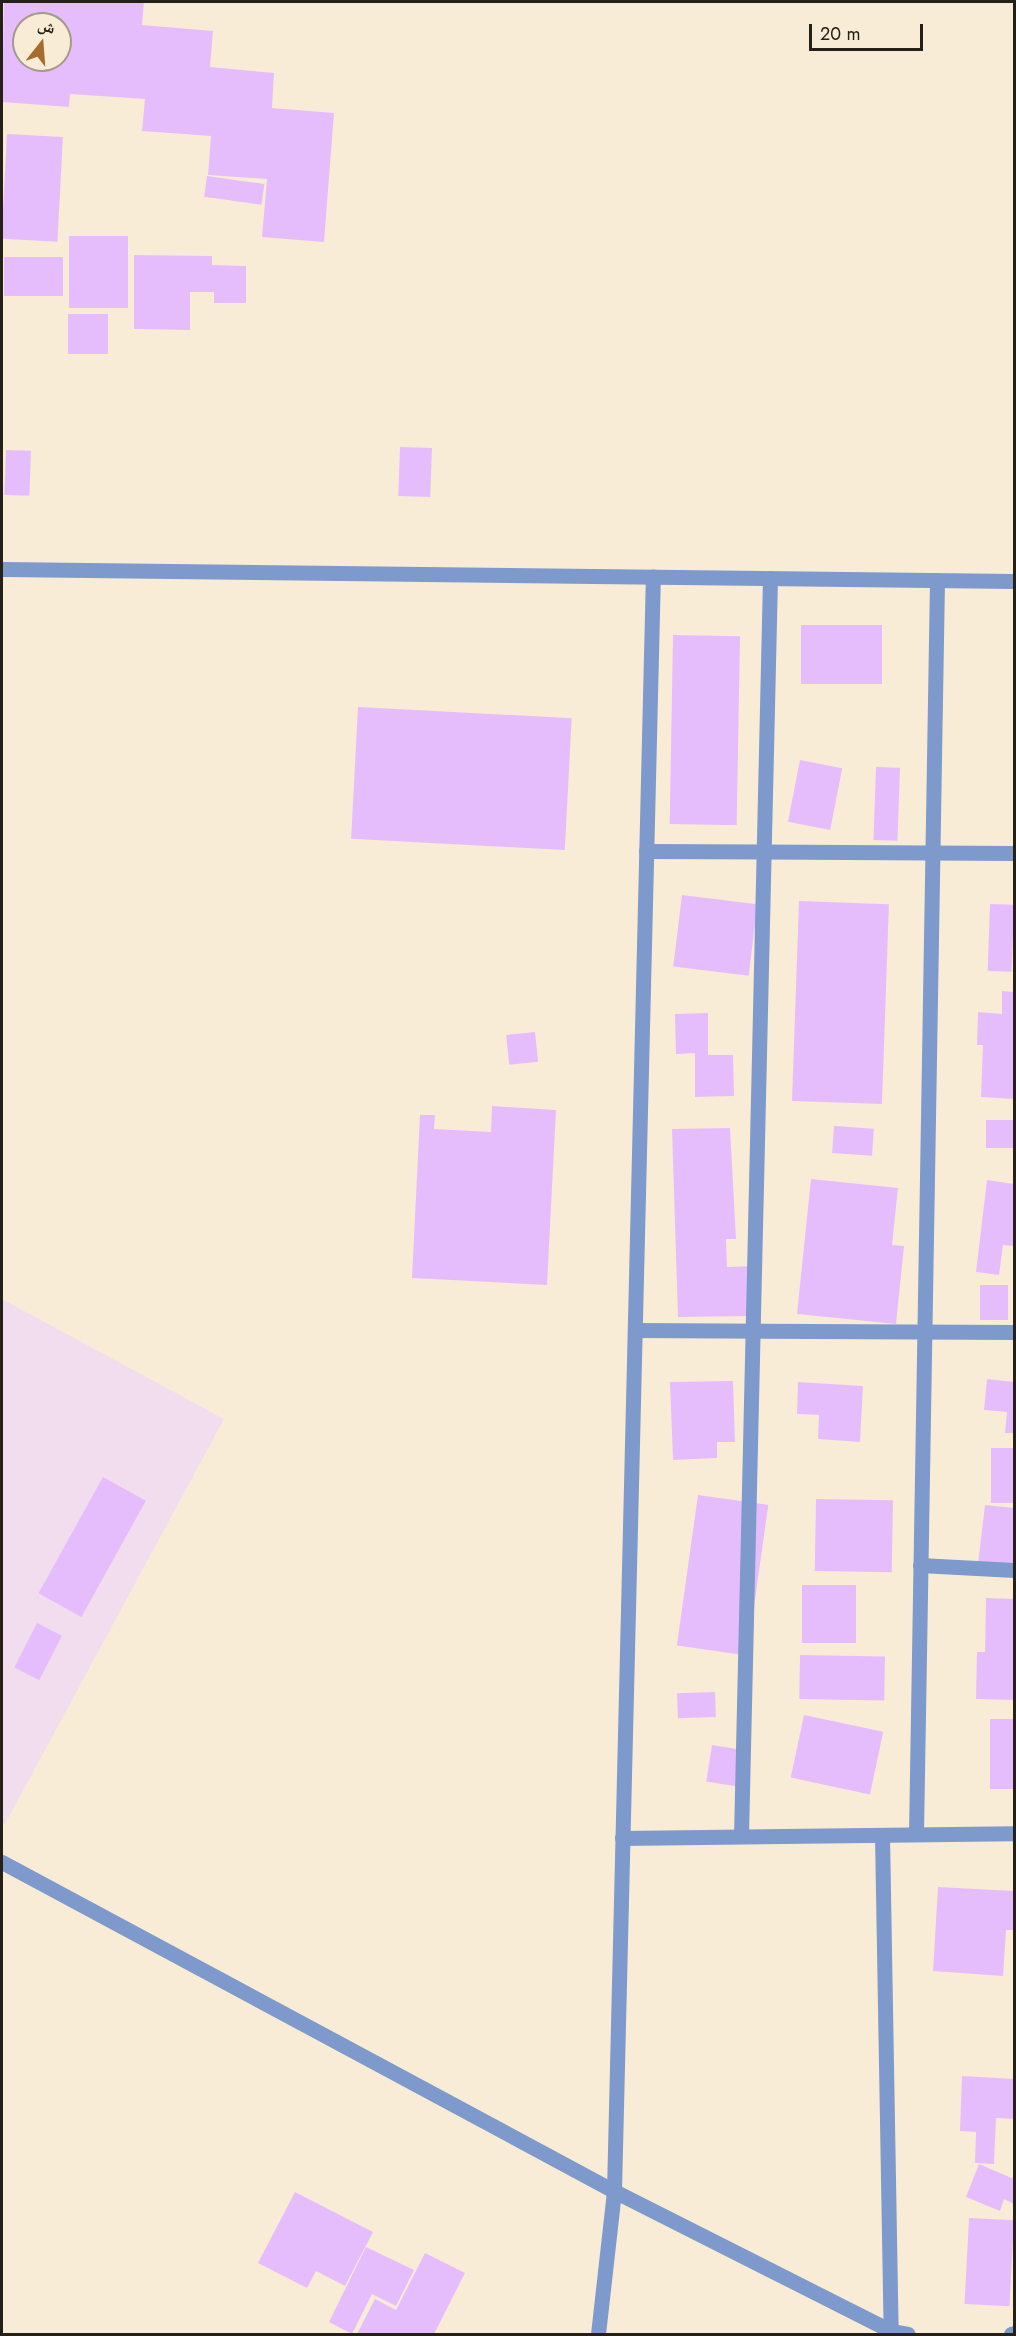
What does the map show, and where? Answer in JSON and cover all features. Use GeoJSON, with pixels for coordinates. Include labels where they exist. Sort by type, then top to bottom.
{"type":"FeatureCollection","features":[{"type":"Feature","properties":{"kind":"street"},"geometry":{"type":"LineString","coordinates":[[2,569],[1014,581]]}},
{"type":"Feature","properties":{"kind":"street"},"geometry":{"type":"LineString","coordinates":[[598,2334],[614,2191],[653,576]]}},
{"type":"Feature","properties":{"kind":"street"},"geometry":{"type":"LineString","coordinates":[[741,1836],[770,578]]}},
{"type":"Feature","properties":{"kind":"street"},"geometry":{"type":"LineString","coordinates":[[916,1834],[937,580]]}},
{"type":"Feature","properties":{"kind":"street"},"geometry":{"type":"LineString","coordinates":[[646,851],[1014,854]]}},
{"type":"Feature","properties":{"kind":"street"},"geometry":{"type":"LineString","coordinates":[[635,1330],[1014,1332]]}},
{"type":"Feature","properties":{"kind":"street"},"geometry":{"type":"LineString","coordinates":[[920,1565],[1014,1570]]}},
{"type":"Feature","properties":{"kind":"street"},"geometry":{"type":"LineString","coordinates":[[622,1838],[1014,1833]]}},
{"type":"Feature","properties":{"kind":"street"},"geometry":{"type":"LineString","coordinates":[[882,1835],[891,2333]]}},
{"type":"Feature","properties":{"kind":"street"},"geometry":{"type":"LineString","coordinates":[[2,1862],[614,2191],[891,2333],[908,2334]]}},
{"type":"Feature","properties":{"kind":"shaded area"},"geometry":{"type":"Polygon","coordinates":[[[2,1299],[224,1419],[5,1824],[2,1822],[2,1299]]]}},
{"type":"Feature","properties":{"kind":"building"},"geometry":{"type":"Polygon","coordinates":[[[4,2],[144,2],[142,25],[213,31],[210,67],[274,73],[272,108],[334,113],[324,242],[262,237],[267,179],[208,175],[211,136],[142,131],[145,99],[70,94],[69,107],[2,102],[4,2]]]}},
{"type":"Feature","properties":{"kind":"building"},"geometry":{"type":"Polygon","coordinates":[[[7,134],[63,137],[57,242],[2,239],[7,134]]]}},
{"type":"Feature","properties":{"kind":"building"},"geometry":{"type":"Polygon","coordinates":[[[207,176],[264,184],[262,205],[204,197],[207,176]]]}},
{"type":"Feature","properties":{"kind":"building"},"geometry":{"type":"Polygon","coordinates":[[[69,236],[128,236],[128,308],[69,308],[69,236]]]}},
{"type":"Feature","properties":{"kind":"building"},"geometry":{"type":"Polygon","coordinates":[[[134,255],[212,256],[212,265],[246,266],[246,303],[214,303],[214,292],[190,292],[190,330],[134,329],[134,255]]]}},
{"type":"Feature","properties":{"kind":"building"},"geometry":{"type":"Polygon","coordinates":[[[4,257],[63,257],[63,296],[4,296],[4,257]]]}},
{"type":"Feature","properties":{"kind":"building"},"geometry":{"type":"Polygon","coordinates":[[[68,314],[108,314],[108,354],[68,354],[68,314]]]}},
{"type":"Feature","properties":{"kind":"building"},"geometry":{"type":"Polygon","coordinates":[[[400,447],[432,448],[430,497],[398,496],[400,447]]]}},
{"type":"Feature","properties":{"kind":"building"},"geometry":{"type":"Polygon","coordinates":[[[6,450],[31,451],[29,496],[4,495],[6,450]]]}},
{"type":"Feature","properties":{"kind":"building"},"geometry":{"type":"Polygon","coordinates":[[[801,625],[882,625],[882,684],[801,684],[801,625]]]}},
{"type":"Feature","properties":{"kind":"building"},"geometry":{"type":"Polygon","coordinates":[[[673,635],[740,636],[737,825],[670,824],[673,635]]]}},
{"type":"Feature","properties":{"kind":"building"},"geometry":{"type":"Polygon","coordinates":[[[358,707],[572,718],[565,850],[351,839],[358,707]]]}},
{"type":"Feature","properties":{"kind":"building"},"geometry":{"type":"Polygon","coordinates":[[[800,760],[842,768],[830,830],[788,822],[800,760]]]}},
{"type":"Feature","properties":{"kind":"building"},"geometry":{"type":"Polygon","coordinates":[[[876,767],[900,768],[897,841],[873,840],[876,767]]]}},
{"type":"Feature","properties":{"kind":"building"},"geometry":{"type":"Polygon","coordinates":[[[682,895],[757,904],[749,976],[673,966],[682,895]]]}},
{"type":"Feature","properties":{"kind":"building"},"geometry":{"type":"Polygon","coordinates":[[[799,901],[889,904],[882,1104],[792,1101],[799,901]]]}},
{"type":"Feature","properties":{"kind":"building"},"geometry":{"type":"Polygon","coordinates":[[[990,904],[1014,905],[1012,972],[988,971],[990,904]]]}},
{"type":"Feature","properties":{"kind":"building"},"geometry":{"type":"Polygon","coordinates":[[[1002,991],[1014,992],[1014,1099],[981,1097],[983,1045],[977,1045],[978,1012],[1002,1014],[1002,991]]]}},
{"type":"Feature","properties":{"kind":"building"},"geometry":{"type":"Polygon","coordinates":[[[708,1013],[708,1055],[733,1055],[734,1096],[695,1097],[695,1053],[676,1054],[675,1014],[708,1013]]]}},
{"type":"Feature","properties":{"kind":"building"},"geometry":{"type":"Polygon","coordinates":[[[535,1032],[538,1062],[509,1065],[506,1035],[535,1032]]]}},
{"type":"Feature","properties":{"kind":"building"},"geometry":{"type":"Polygon","coordinates":[[[492,1106],[556,1110],[547,1285],[412,1278],[420,1115],[435,1115],[434,1129],[491,1132],[492,1106]]]}},
{"type":"Feature","properties":{"kind":"building"},"geometry":{"type":"Polygon","coordinates":[[[986,1120],[1014,1120],[1014,1148],[986,1148],[986,1120]]]}},
{"type":"Feature","properties":{"kind":"building"},"geometry":{"type":"Polygon","coordinates":[[[834,1126],[874,1129],[872,1156],[832,1153],[834,1126]]]}},
{"type":"Feature","properties":{"kind":"building"},"geometry":{"type":"Polygon","coordinates":[[[730,1128],[736,1239],[726,1239],[727,1267],[755,1266],[756,1316],[678,1317],[672,1129],[730,1128]]]}},
{"type":"Feature","properties":{"kind":"building"},"geometry":{"type":"Polygon","coordinates":[[[811,1179],[898,1188],[892,1245],[904,1246],[896,1324],[797,1314],[811,1179]]]}},
{"type":"Feature","properties":{"kind":"building"},"geometry":{"type":"Polygon","coordinates":[[[987,1180],[1014,1184],[1014,1246],[1003,1245],[999,1275],[976,1272],[987,1180]]]}},
{"type":"Feature","properties":{"kind":"building"},"geometry":{"type":"Polygon","coordinates":[[[980,1285],[1008,1285],[1008,1320],[980,1320],[980,1285]]]}},
{"type":"Feature","properties":{"kind":"building"},"geometry":{"type":"Polygon","coordinates":[[[987,1379],[1014,1382],[1014,1433],[1005,1433],[1007,1412],[984,1410],[987,1379]]]}},
{"type":"Feature","properties":{"kind":"building"},"geometry":{"type":"Polygon","coordinates":[[[733,1381],[735,1442],[717,1442],[717,1458],[673,1460],[670,1382],[733,1381]]]}},
{"type":"Feature","properties":{"kind":"building"},"geometry":{"type":"Polygon","coordinates":[[[798,1382],[863,1386],[860,1442],[818,1439],[819,1415],[797,1414],[798,1382]]]}},
{"type":"Feature","properties":{"kind":"building"},"geometry":{"type":"Polygon","coordinates":[[[991,1448],[1014,1448],[1014,1503],[991,1503],[991,1448]]]}},
{"type":"Feature","properties":{"kind":"building"},"geometry":{"type":"Polygon","coordinates":[[[103,1477],[146,1501],[81,1617],[39,1593],[103,1477]]]}},
{"type":"Feature","properties":{"kind":"building"},"geometry":{"type":"Polygon","coordinates":[[[698,1495],[768,1505],[747,1655],[677,1646],[698,1495]]]}},
{"type":"Feature","properties":{"kind":"building"},"geometry":{"type":"Polygon","coordinates":[[[816,1499],[893,1500],[892,1572],[815,1571],[816,1499]]]}},
{"type":"Feature","properties":{"kind":"building"},"geometry":{"type":"Polygon","coordinates":[[[985,1505],[1014,1508],[1014,1568],[978,1564],[985,1505]]]}},
{"type":"Feature","properties":{"kind":"building"},"geometry":{"type":"Polygon","coordinates":[[[802,1585],[856,1585],[856,1643],[802,1643],[802,1585]]]}},
{"type":"Feature","properties":{"kind":"building"},"geometry":{"type":"Polygon","coordinates":[[[986,1598],[1014,1599],[1014,1700],[976,1699],[977,1652],[985,1652],[986,1598]]]}},
{"type":"Feature","properties":{"kind":"building"},"geometry":{"type":"Polygon","coordinates":[[[37,1623],[62,1636],[39,1680],[14,1668],[37,1623]]]}},
{"type":"Feature","properties":{"kind":"building"},"geometry":{"type":"Polygon","coordinates":[[[800,1655],[885,1656],[884,1700],[799,1699],[800,1655]]]}},
{"type":"Feature","properties":{"kind":"building"},"geometry":{"type":"Polygon","coordinates":[[[715,1692],[716,1717],[678,1718],[677,1693],[715,1692]]]}},
{"type":"Feature","properties":{"kind":"building"},"geometry":{"type":"Polygon","coordinates":[[[804,1715],[883,1732],[870,1794],[791,1778],[804,1715]]]}},
{"type":"Feature","properties":{"kind":"building"},"geometry":{"type":"Polygon","coordinates":[[[990,1719],[1014,1719],[1014,1789],[990,1789],[990,1719]]]}},
{"type":"Feature","properties":{"kind":"building"},"geometry":{"type":"Polygon","coordinates":[[[712,1745],[742,1750],[736,1786],[706,1782],[712,1745]]]}},
{"type":"Feature","properties":{"kind":"building"},"geometry":{"type":"Polygon","coordinates":[[[938,1887],[1014,1891],[1014,1930],[1006,1930],[1003,1976],[933,1971],[938,1887]]]}},
{"type":"Feature","properties":{"kind":"building"},"geometry":{"type":"Polygon","coordinates":[[[962,2076],[1014,2079],[1014,2119],[996,2118],[994,2164],[975,2163],[976,2132],[960,2131],[962,2076]]]}},
{"type":"Feature","properties":{"kind":"building"},"geometry":{"type":"Polygon","coordinates":[[[979,2164],[1014,2179],[1014,2204],[1004,2199],[1000,2211],[966,2197],[979,2164]]]}},
{"type":"Feature","properties":{"kind":"building"},"geometry":{"type":"Polygon","coordinates":[[[295,2192],[373,2232],[345,2286],[316,2271],[307,2288],[258,2263],[295,2192]]]}},
{"type":"Feature","properties":{"kind":"building"},"geometry":{"type":"Polygon","coordinates":[[[969,2218],[1014,2220],[1009,2306],[964,2304],[969,2218]]]}},
{"type":"Feature","properties":{"kind":"building"},"geometry":{"type":"Polygon","coordinates":[[[366,2247],[414,2270],[396,2306],[372,2294],[352,2334],[329,2322],[366,2247]]]}},
{"type":"Feature","properties":{"kind":"building"},"geometry":{"type":"Polygon","coordinates":[[[425,2253],[465,2273],[434,2334],[357,2334],[375,2299],[396,2310],[425,2253]]]}}]}
